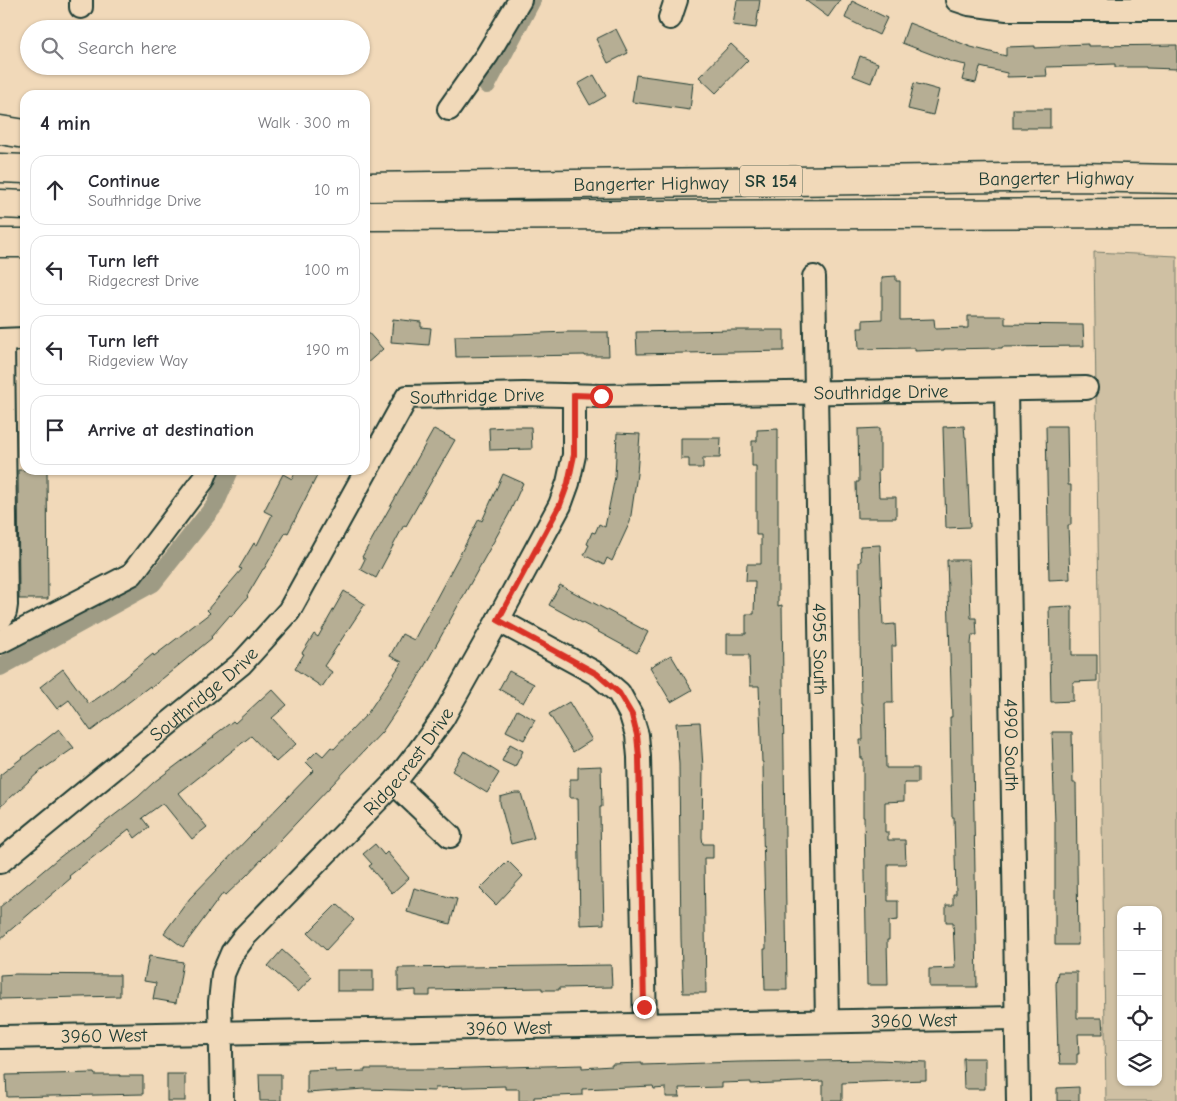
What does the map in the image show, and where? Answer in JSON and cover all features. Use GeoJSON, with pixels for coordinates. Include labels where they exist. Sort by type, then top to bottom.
{"type":"FeatureCollection","features":[{"type":"Feature","properties":{"kind":"highway"},"geometry":{"type":"LineString","coordinates":[[0,130],[20,133]]}},
{"type":"Feature","properties":{"kind":"highway"},"geometry":{"type":"LineString","coordinates":[[0,168],[20,169]]}},
{"type":"Feature","properties":{"kind":"highway","name":"Bangerter Highway"},"geometry":{"type":"LineString","coordinates":[[370,187],[1076,177],[1177,179]]}},
{"type":"Feature","properties":{"kind":"highway"},"geometry":{"type":"LineString","coordinates":[[0,204],[20,205]]}},
{"type":"Feature","properties":{"kind":"highway","name":"Bangerter Highway"},"geometry":{"type":"LineString","coordinates":[[370,216],[1010,212],[1177,213]]}},
{"type":"Feature","properties":{"kind":"highway"},"geometry":{"type":"LineString","coordinates":[[370,222],[424,217]]}},
{"type":"Feature","properties":{"kind":"highway"},"geometry":{"type":"LineString","coordinates":[[0,243],[20,243]]}},
{"type":"Feature","properties":{"kind":"street"},"geometry":{"type":"LineString","coordinates":[[450,109],[487,55],[520,0]]}},
{"type":"Feature","properties":{"kind":"street"},"geometry":{"type":"LineString","coordinates":[[957,0],[969,4],[1007,9],[1177,9]]}},
{"type":"Feature","properties":{"kind":"street","name":"4955 South"},"geometry":{"type":"LineString","coordinates":[[814,277],[827,1021]]}},
{"type":"Feature","properties":{"kind":"street"},"geometry":{"type":"LineString","coordinates":[[0,619],[6,612],[1,340],[20,339]]}},
{"type":"Feature","properties":{"kind":"street","name":"Southridge Drive"},"geometry":{"type":"LineString","coordinates":[[370,464],[407,397],[524,394],[601,396],[1086,388]]}},
{"type":"Feature","properties":{"kind":"street","name":"4990 South"},"geometry":{"type":"LineString","coordinates":[[1006,390],[1018,1101]]}},
{"type":"Feature","properties":{"kind":"street","name":"Ridgecrest Drive"},"geometry":{"type":"LineString","coordinates":[[222,1101],[220,1002],[223,974],[232,954],[245,936],[394,782],[419,752],[443,718],[560,505],[568,483],[574,455],[574,395]]}},
{"type":"Feature","properties":{"kind":"street"},"geometry":{"type":"LineString","coordinates":[[0,642],[132,574],[205,475]]}},
{"type":"Feature","properties":{"kind":"street","name":"Southridge Drive"},"geometry":{"type":"LineString","coordinates":[[0,862],[241,664],[289,611],[364,475]]}},
{"type":"Feature","properties":{"kind":"street"},"geometry":{"type":"LineString","coordinates":[[498,620],[597,674],[619,693],[632,715],[637,735],[639,757],[645,1024]]}},
{"type":"Feature","properties":{"kind":"street"},"geometry":{"type":"LineString","coordinates":[[394,782],[450,836]]}},
{"type":"Feature","properties":{"kind":"street","name":"3960 West"},"geometry":{"type":"LineString","coordinates":[[0,1037],[1016,1018]]}},
{"type":"Feature","properties":{"kind":"shaded area"},"geometry":{"type":"Polygon","coordinates":[[[1094,252],[1177,256],[1177,1101],[1106,1101],[1094,252]]]}},
{"type":"Feature","properties":{"kind":"building"},"geometry":{"type":"Polygon","coordinates":[[[737,0],[760,0],[756,28],[733,25],[737,0]]]}},
{"type":"Feature","properties":{"kind":"building"},"geometry":{"type":"Polygon","coordinates":[[[805,0],[840,0],[828,17],[805,0]]]}},
{"type":"Feature","properties":{"kind":"building"},"geometry":{"type":"Polygon","coordinates":[[[852,1],[887,18],[879,35],[845,18],[852,1]]]}},
{"type":"Feature","properties":{"kind":"building"},"geometry":{"type":"Polygon","coordinates":[[[909,23],[971,47],[1006,56],[1006,47],[1035,46],[1035,48],[1088,44],[1088,46],[1177,45],[1177,69],[1115,67],[1115,64],[1088,65],[1046,67],[1047,76],[1007,77],[1007,73],[980,67],[976,83],[962,80],[966,65],[952,62],[902,43],[909,23]]]}},
{"type":"Feature","properties":{"kind":"building"},"geometry":{"type":"Polygon","coordinates":[[[616,29],[628,53],[608,63],[596,39],[616,29]]]}},
{"type":"Feature","properties":{"kind":"building"},"geometry":{"type":"Polygon","coordinates":[[[731,44],[748,60],[716,93],[699,77],[731,44]]]}},
{"type":"Feature","properties":{"kind":"building"},"geometry":{"type":"Polygon","coordinates":[[[860,56],[878,63],[871,83],[853,76],[860,56]]]}},
{"type":"Feature","properties":{"kind":"building"},"geometry":{"type":"Polygon","coordinates":[[[594,75],[606,96],[590,105],[578,84],[594,75]]]}},
{"type":"Feature","properties":{"kind":"building"},"geometry":{"type":"Polygon","coordinates":[[[636,75],[693,83],[690,110],[632,102],[636,75]]]}},
{"type":"Feature","properties":{"kind":"building"},"geometry":{"type":"Polygon","coordinates":[[[914,83],[939,90],[933,115],[908,109],[914,83]]]}},
{"type":"Feature","properties":{"kind":"building"},"geometry":{"type":"Polygon","coordinates":[[[1013,109],[1050,109],[1050,128],[1013,128],[1013,109]]]}},
{"type":"Feature","properties":{"kind":"building"},"geometry":{"type":"Polygon","coordinates":[[[896,276],[896,281],[900,281],[900,320],[934,319],[935,329],[968,328],[968,316],[1005,316],[1005,324],[1083,325],[1084,346],[915,351],[915,348],[859,349],[858,328],[863,328],[863,320],[882,319],[882,277],[896,276]]]}},
{"type":"Feature","properties":{"kind":"building"},"geometry":{"type":"Polygon","coordinates":[[[393,319],[421,322],[421,327],[431,328],[429,345],[391,342],[393,319]]]}},
{"type":"Feature","properties":{"kind":"building"},"geometry":{"type":"Polygon","coordinates":[[[784,330],[784,351],[637,354],[636,332],[784,330]]]}},
{"type":"Feature","properties":{"kind":"building"},"geometry":{"type":"Polygon","coordinates":[[[608,332],[609,356],[456,357],[455,336],[608,332]]]}},
{"type":"Feature","properties":{"kind":"building"},"geometry":{"type":"Polygon","coordinates":[[[370,335],[383,349],[370,361],[370,335]]]}},
{"type":"Feature","properties":{"kind":"building"},"geometry":{"type":"Polygon","coordinates":[[[964,426],[970,527],[946,528],[943,427],[964,426]]]}},
{"type":"Feature","properties":{"kind":"building"},"geometry":{"type":"Polygon","coordinates":[[[1046,426],[1067,426],[1068,485],[1071,485],[1071,525],[1068,525],[1070,579],[1049,580],[1046,426]]]}},
{"type":"Feature","properties":{"kind":"building"},"geometry":{"type":"Polygon","coordinates":[[[531,427],[532,449],[490,450],[489,428],[531,427]]]}},
{"type":"Feature","properties":{"kind":"building"},"geometry":{"type":"Polygon","coordinates":[[[880,428],[879,497],[896,497],[896,518],[857,518],[856,482],[859,482],[858,429],[880,428]]]}},
{"type":"Feature","properties":{"kind":"building"},"geometry":{"type":"Polygon","coordinates":[[[434,429],[455,440],[406,526],[404,525],[376,578],[360,569],[365,559],[362,557],[434,429]]]}},
{"type":"Feature","properties":{"kind":"building"},"geometry":{"type":"Polygon","coordinates":[[[778,429],[778,606],[782,605],[787,990],[765,990],[763,762],[759,686],[750,686],[749,655],[727,655],[727,634],[746,634],[746,614],[754,614],[755,581],[746,581],[747,564],[761,564],[761,535],[756,535],[756,466],[752,466],[752,441],[757,441],[757,430],[778,429]]]}},
{"type":"Feature","properties":{"kind":"building"},"geometry":{"type":"Polygon","coordinates":[[[617,433],[640,434],[637,474],[630,522],[612,561],[607,558],[604,565],[584,555],[592,532],[595,533],[599,524],[605,527],[615,477],[617,433]]]}},
{"type":"Feature","properties":{"kind":"building"},"geometry":{"type":"Polygon","coordinates":[[[681,438],[721,438],[720,458],[703,458],[703,468],[689,468],[689,459],[681,459],[681,438]]]}},
{"type":"Feature","properties":{"kind":"building"},"geometry":{"type":"Polygon","coordinates":[[[18,470],[20,470],[20,475],[47,475],[48,599],[19,599],[18,470]]]}},
{"type":"Feature","properties":{"kind":"building"},"geometry":{"type":"Polygon","coordinates":[[[503,474],[523,483],[509,514],[415,683],[382,732],[246,876],[226,895],[223,893],[183,947],[164,933],[190,898],[314,770],[306,762],[317,751],[323,756],[331,747],[334,749],[367,714],[402,662],[390,656],[402,634],[414,640],[479,519],[482,521],[503,474]]]}},
{"type":"Feature","properties":{"kind":"building"},"geometry":{"type":"Polygon","coordinates":[[[282,475],[292,479],[294,475],[317,475],[288,533],[286,532],[248,597],[231,617],[230,615],[212,638],[151,688],[150,686],[91,731],[69,700],[57,709],[40,687],[63,669],[89,704],[210,613],[207,610],[242,569],[239,568],[254,543],[257,545],[272,515],[264,511],[282,475]]]}},
{"type":"Feature","properties":{"kind":"building"},"geometry":{"type":"Polygon","coordinates":[[[880,545],[883,625],[895,624],[896,646],[892,646],[893,703],[885,703],[886,768],[918,768],[918,783],[904,783],[904,801],[885,802],[885,832],[888,832],[888,840],[905,840],[906,864],[888,864],[888,901],[898,901],[898,920],[889,921],[889,940],[887,940],[888,985],[867,985],[863,758],[861,758],[860,740],[863,740],[859,562],[861,562],[860,546],[880,545]]]}},
{"type":"Feature","properties":{"kind":"building"},"geometry":{"type":"Polygon","coordinates":[[[947,560],[969,560],[971,618],[976,618],[977,635],[972,635],[971,644],[977,987],[929,987],[929,969],[955,968],[953,922],[946,922],[946,905],[953,905],[953,894],[956,894],[954,817],[952,817],[950,717],[952,717],[947,560]]]}},
{"type":"Feature","properties":{"kind":"building"},"geometry":{"type":"Polygon","coordinates":[[[560,585],[648,632],[637,653],[549,605],[560,585]]]}},
{"type":"Feature","properties":{"kind":"building"},"geometry":{"type":"Polygon","coordinates":[[[344,591],[365,604],[324,666],[332,672],[322,687],[295,669],[304,654],[302,653],[314,634],[318,637],[344,591]]]}},
{"type":"Feature","properties":{"kind":"building"},"geometry":{"type":"Polygon","coordinates":[[[1072,606],[1072,655],[1097,655],[1097,681],[1073,682],[1073,701],[1051,702],[1049,607],[1072,606]]]}},
{"type":"Feature","properties":{"kind":"building"},"geometry":{"type":"Polygon","coordinates":[[[671,655],[692,690],[671,702],[650,667],[671,655]]]}},
{"type":"Feature","properties":{"kind":"building"},"geometry":{"type":"Polygon","coordinates":[[[509,671],[534,684],[523,703],[499,689],[509,671]]]}},
{"type":"Feature","properties":{"kind":"building"},"geometry":{"type":"Polygon","coordinates":[[[272,689],[287,705],[272,718],[296,744],[276,762],[251,736],[179,793],[207,827],[192,839],[163,803],[142,818],[149,827],[135,838],[129,829],[69,876],[71,878],[0,939],[0,907],[56,860],[138,797],[154,782],[233,721],[235,723],[272,689]]]}},
{"type":"Feature","properties":{"kind":"building"},"geometry":{"type":"Polygon","coordinates":[[[569,702],[592,740],[573,752],[549,714],[569,702]]]}},
{"type":"Feature","properties":{"kind":"building"},"geometry":{"type":"Polygon","coordinates":[[[517,710],[535,720],[524,740],[506,731],[517,710]]]}},
{"type":"Feature","properties":{"kind":"building"},"geometry":{"type":"Polygon","coordinates":[[[700,722],[703,767],[702,837],[703,844],[713,844],[713,858],[704,858],[706,993],[683,993],[679,764],[676,723],[700,722]]]}},
{"type":"Feature","properties":{"kind":"building"},"geometry":{"type":"Polygon","coordinates":[[[59,729],[74,748],[39,772],[0,807],[0,775],[59,729]]]}},
{"type":"Feature","properties":{"kind":"building"},"geometry":{"type":"Polygon","coordinates":[[[1052,732],[1072,732],[1073,783],[1076,783],[1078,945],[1055,945],[1055,823],[1052,732]]]}},
{"type":"Feature","properties":{"kind":"building"},"geometry":{"type":"Polygon","coordinates":[[[510,744],[523,751],[515,767],[502,761],[510,744]]]}},
{"type":"Feature","properties":{"kind":"building"},"geometry":{"type":"Polygon","coordinates":[[[464,751],[499,773],[487,793],[452,771],[464,751]]]}},
{"type":"Feature","properties":{"kind":"building"},"geometry":{"type":"Polygon","coordinates":[[[601,766],[601,884],[603,884],[604,924],[580,925],[578,798],[570,798],[570,779],[578,779],[578,767],[601,766]]]}},
{"type":"Feature","properties":{"kind":"building"},"geometry":{"type":"Polygon","coordinates":[[[521,793],[534,838],[511,844],[500,797],[521,793]]]}},
{"type":"Feature","properties":{"kind":"building"},"geometry":{"type":"Polygon","coordinates":[[[375,844],[384,855],[387,852],[409,878],[392,893],[369,866],[372,864],[363,854],[375,844]]]}},
{"type":"Feature","properties":{"kind":"building"},"geometry":{"type":"Polygon","coordinates":[[[508,861],[523,876],[496,905],[480,889],[508,861]]]}},
{"type":"Feature","properties":{"kind":"building"},"geometry":{"type":"Polygon","coordinates":[[[414,888],[457,899],[450,924],[407,912],[414,888]]]}},
{"type":"Feature","properties":{"kind":"building"},"geometry":{"type":"Polygon","coordinates":[[[337,904],[354,920],[326,950],[308,933],[337,904]]]}},
{"type":"Feature","properties":{"kind":"building"},"geometry":{"type":"Polygon","coordinates":[[[282,950],[312,977],[298,992],[268,966],[282,950]]]}},
{"type":"Feature","properties":{"kind":"building"},"geometry":{"type":"Polygon","coordinates":[[[149,956],[183,962],[176,1003],[153,999],[156,983],[144,981],[149,956]]]}},
{"type":"Feature","properties":{"kind":"building"},"geometry":{"type":"Polygon","coordinates":[[[611,965],[612,987],[559,988],[559,990],[542,990],[542,988],[430,990],[430,996],[416,996],[416,990],[398,991],[398,968],[611,965]]]}},
{"type":"Feature","properties":{"kind":"building"},"geometry":{"type":"Polygon","coordinates":[[[337,970],[373,970],[373,991],[337,991],[337,970]]]}},
{"type":"Feature","properties":{"kind":"building"},"geometry":{"type":"Polygon","coordinates":[[[1058,972],[1077,972],[1077,1018],[1102,1018],[1103,1034],[1078,1034],[1079,1054],[1077,1054],[1077,1064],[1060,1064],[1056,984],[1058,972]]]}},
{"type":"Feature","properties":{"kind":"building"},"geometry":{"type":"Polygon","coordinates":[[[0,975],[120,975],[120,996],[0,999],[0,975]]]}},
{"type":"Feature","properties":{"kind":"building"},"geometry":{"type":"Polygon","coordinates":[[[963,1058],[985,1058],[985,1089],[964,1089],[963,1058]]]}},
{"type":"Feature","properties":{"kind":"building"},"geometry":{"type":"Polygon","coordinates":[[[878,1060],[926,1062],[926,1080],[842,1083],[842,1101],[823,1101],[823,1081],[751,1084],[751,1082],[722,1083],[722,1087],[679,1088],[680,1097],[666,1097],[666,1088],[654,1089],[653,1086],[582,1089],[582,1095],[534,1097],[534,1101],[519,1101],[519,1089],[505,1089],[505,1086],[435,1088],[435,1091],[365,1089],[307,1093],[307,1070],[335,1069],[335,1072],[365,1071],[365,1069],[582,1065],[582,1068],[642,1063],[642,1065],[878,1060]]]}},
{"type":"Feature","properties":{"kind":"building"},"geometry":{"type":"Polygon","coordinates":[[[94,1073],[95,1075],[143,1076],[143,1094],[7,1097],[6,1075],[94,1073]]]}},
{"type":"Feature","properties":{"kind":"building"},"geometry":{"type":"Polygon","coordinates":[[[167,1074],[185,1074],[185,1101],[167,1101],[167,1074]]]}},
{"type":"Feature","properties":{"kind":"building"},"geometry":{"type":"Polygon","coordinates":[[[259,1074],[281,1074],[281,1101],[260,1101],[259,1074]]]}},
{"type":"Feature","properties":{"kind":"building"},"geometry":{"type":"Polygon","coordinates":[[[1079,1087],[1079,1101],[1057,1101],[1057,1088],[1079,1087]]]}},
{"type":"Feature","properties":{"kind":"waterway"},"geometry":{"type":"LineString","coordinates":[[487,85],[532,0]]}},
{"type":"Feature","properties":{"kind":"waterway"},"geometry":{"type":"LineString","coordinates":[[0,667],[153,583],[215,505],[228,475]]}},
{"type":"Feature","properties":{"kind":"route"},"geometry":{"type":"LineString","coordinates":[[601,396],[574,395],[574,455],[568,483],[560,505],[498,620],[597,674],[619,693],[632,715],[637,735],[639,757],[644,1007]]}}]}
